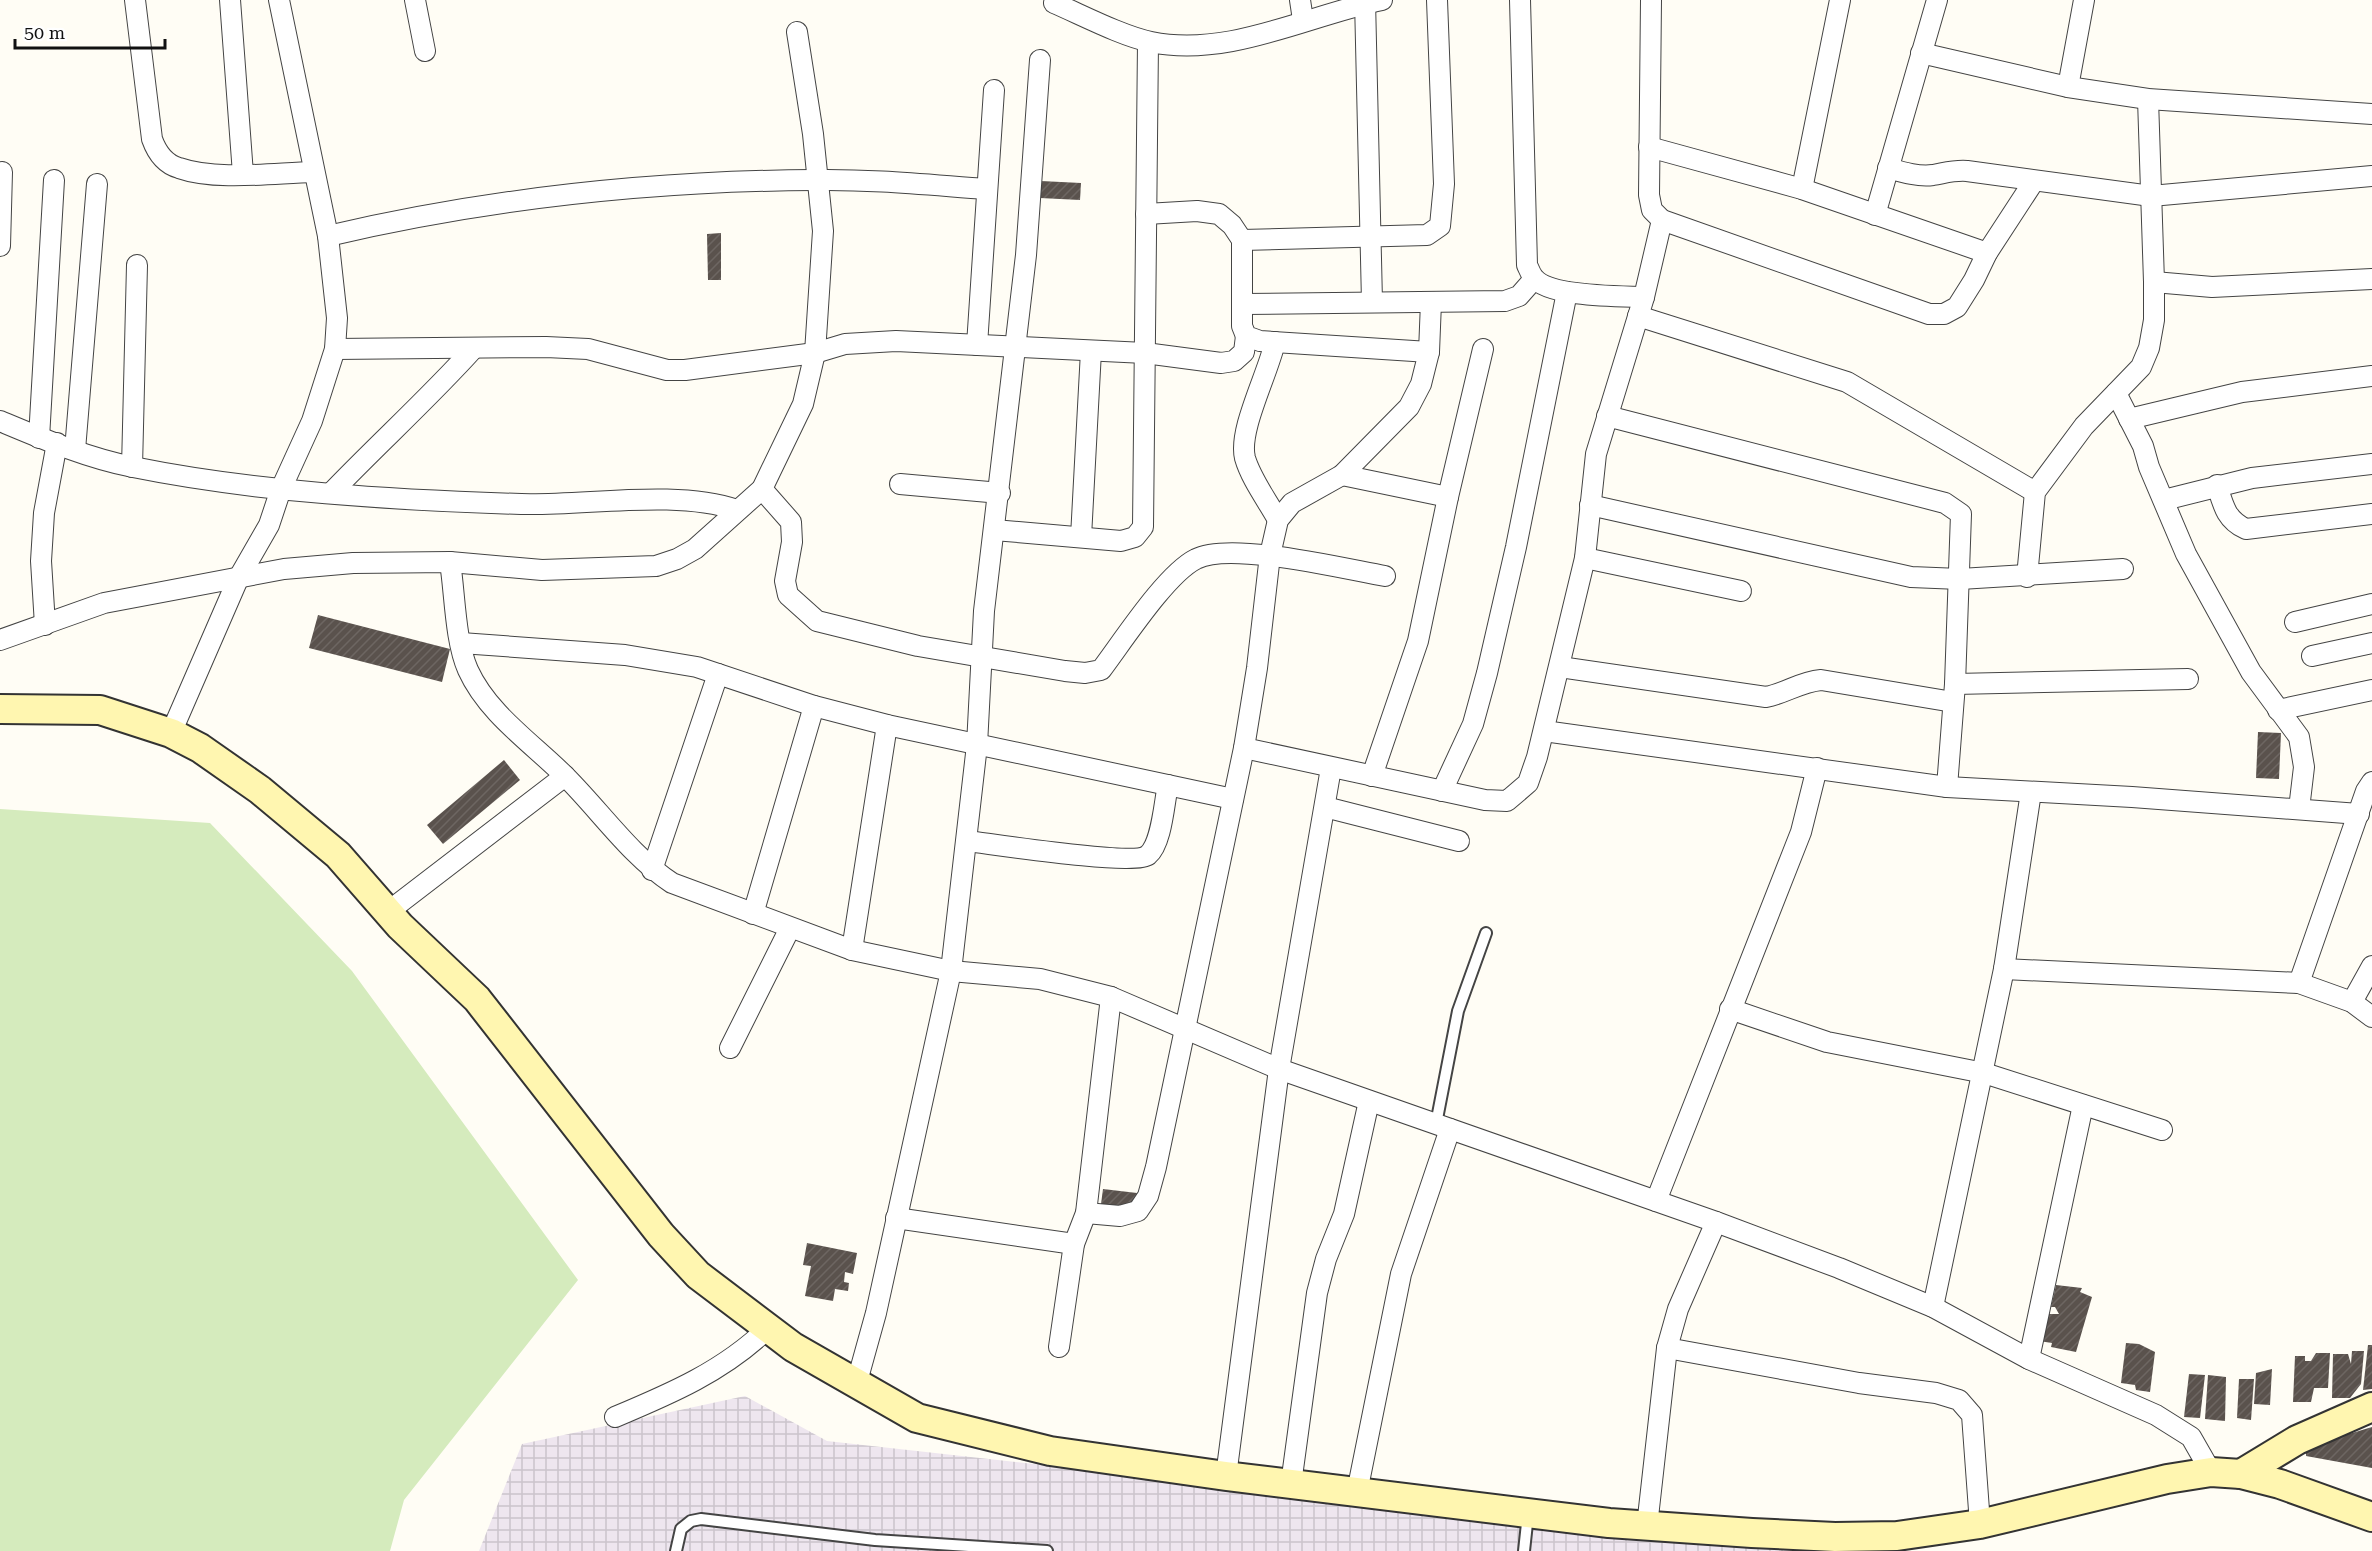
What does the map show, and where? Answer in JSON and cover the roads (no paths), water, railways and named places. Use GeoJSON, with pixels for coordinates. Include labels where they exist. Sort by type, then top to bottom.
{"type":"FeatureCollection","features":[{"type":"Feature","properties":{"kind":"main road"},"geometry":{"type":"LineString","coordinates":[[0,709],[100,710],[171,733],[200,748],[268,797],[338,855],[389,910],[400,926],[477,999],[661,1235],[698,1275],[793,1347],[916,1418],[1039,1448],[1226,1476],[1647,1526],[1835,1537],[1897,1536],[1980,1524],[2167,1479],[2211,1472],[2241,1474],[2280,1484],[2372,1517]]}},
{"type":"Feature","properties":{"kind":"main road"},"geometry":{"type":"LineString","coordinates":[[2241,1474],[2297,1440],[2372,1407]]}},
{"type":"Feature","properties":{"kind":"street"},"geometry":{"type":"LineString","coordinates":[[135,0],[152,139],[156,151],[179,168],[203,173],[313,172]]}},
{"type":"Feature","properties":{"kind":"street"},"geometry":{"type":"LineString","coordinates":[[230,0],[243,174]]}},
{"type":"Feature","properties":{"kind":"street"},"geometry":{"type":"LineString","coordinates":[[171,733],[238,579],[268,525],[281,489],[312,421],[335,349],[337,318],[328,236],[279,0]]}},
{"type":"Feature","properties":{"kind":"street"},"geometry":{"type":"LineString","coordinates":[[415,0],[425,51]]}},
{"type":"Feature","properties":{"kind":"street"},"geometry":{"type":"LineString","coordinates":[[1300,0],[1304,20]]}},
{"type":"Feature","properties":{"kind":"street"},"geometry":{"type":"LineString","coordinates":[[1242,240],[1427,235],[1440,226],[1444,184],[1437,0]]}},
{"type":"Feature","properties":{"kind":"street"},"geometry":{"type":"LineString","coordinates":[[1520,0],[1525,249],[1527,265],[1534,279],[1550,288],[1641,307],[1847,382],[2035,492]]}},
{"type":"Feature","properties":{"kind":"street"},"geometry":{"type":"LineString","coordinates":[[1651,0],[1649,195],[1652,210],[1662,220],[1929,314],[1944,314],[1957,307],[1987,253],[2034,181]]}},
{"type":"Feature","properties":{"kind":"street"},"geometry":{"type":"LineString","coordinates":[[1802,189],[1840,0]]}},
{"type":"Feature","properties":{"kind":"street"},"geometry":{"type":"LineString","coordinates":[[1875,215],[1937,0]]}},
{"type":"Feature","properties":{"kind":"street"},"geometry":{"type":"LineString","coordinates":[[2068,87],[2084,0]]}},
{"type":"Feature","properties":{"kind":"street"},"geometry":{"type":"LineString","coordinates":[[1054,3],[1148,42],[1186,48],[1218,45],[1249,38],[1371,1],[1372,302]]}},
{"type":"Feature","properties":{"kind":"street"},"geometry":{"type":"LineString","coordinates":[[0,640],[104,603],[284,569],[353,563],[450,562],[542,570],[656,566],[677,559],[695,549],[762,489],[803,404],[815,353],[823,231],[813,134],[797,32]]}},
{"type":"Feature","properties":{"kind":"street"},"geometry":{"type":"LineString","coordinates":[[994,530],[1121,540],[1135,537],[1143,527],[1148,42]]}},
{"type":"Feature","properties":{"kind":"street"},"geometry":{"type":"LineString","coordinates":[[1922,53],[2068,87],[2148,99],[2372,114]]}},
{"type":"Feature","properties":{"kind":"street"},"geometry":{"type":"LineString","coordinates":[[856,1385],[876,1313],[951,971],[977,745],[984,611],[1016,349],[1032,184],[1040,60]]}},
{"type":"Feature","properties":{"kind":"street"},"geometry":{"type":"LineString","coordinates":[[977,345],[994,90]]}},
{"type":"Feature","properties":{"kind":"street"},"geometry":{"type":"LineString","coordinates":[[2027,577],[2035,492],[2074,438],[2141,367],[2149,348],[2154,320],[2154,282],[2148,99]]}},
{"type":"Feature","properties":{"kind":"street"},"geometry":{"type":"LineString","coordinates":[[1649,147],[1802,189],[1987,253]]}},
{"type":"Feature","properties":{"kind":"street"},"geometry":{"type":"LineString","coordinates":[[1888,168],[1917,175],[1932,175],[1947,170],[1967,171],[2151,196],[2372,176]]}},
{"type":"Feature","properties":{"kind":"street"},"geometry":{"type":"LineString","coordinates":[[0,246],[2,172]]}},
{"type":"Feature","properties":{"kind":"street"},"geometry":{"type":"LineString","coordinates":[[54,180],[57,444]]}},
{"type":"Feature","properties":{"kind":"street"},"geometry":{"type":"LineString","coordinates":[[328,236],[408,218],[594,193],[701,183],[817,180],[987,189]]}},
{"type":"Feature","properties":{"kind":"street"},"geometry":{"type":"LineString","coordinates":[[45,625],[41,561],[44,513],[57,444],[97,184]]}},
{"type":"Feature","properties":{"kind":"street"},"geometry":{"type":"LineString","coordinates":[[335,349],[588,349],[667,370],[749,363],[815,353],[845,344],[896,341],[1016,349],[1145,353],[1234,361],[1244,352],[1246,336],[1242,326],[1244,304],[1242,240],[1232,225],[1219,214],[1197,211],[1146,214]]}},
{"type":"Feature","properties":{"kind":"street"},"geometry":{"type":"LineString","coordinates":[[1244,748],[1485,800],[1507,801],[1528,783],[1560,667],[1585,558],[1596,454],[1641,307],[1662,220]]}},
{"type":"Feature","properties":{"kind":"street"},"geometry":{"type":"LineString","coordinates":[[132,467],[137,265]]}},
{"type":"Feature","properties":{"kind":"street"},"geometry":{"type":"LineString","coordinates":[[1244,304],[1505,301],[1519,296],[1534,279]]}},
{"type":"Feature","properties":{"kind":"street"},"geometry":{"type":"LineString","coordinates":[[2154,282],[2212,287],[2372,279]]}},
{"type":"Feature","properties":{"kind":"street"},"geometry":{"type":"LineString","coordinates":[[1442,791],[1473,724],[1487,673],[1516,547],[1567,292]]}},
{"type":"Feature","properties":{"kind":"street"},"geometry":{"type":"LineString","coordinates":[[1086,1213],[1120,1216],[1138,1211],[1148,1196],[1244,748],[1257,668],[1270,555],[1278,519],[1293,503],[1342,475],[1409,406],[1421,384],[1429,352],[1431,302]]}},
{"type":"Feature","properties":{"kind":"street"},"geometry":{"type":"LineString","coordinates":[[1246,336],[1275,342],[1429,352]]}},
{"type":"Feature","properties":{"kind":"street"},"geometry":{"type":"LineString","coordinates":[[1275,342],[1266,376],[1244,433],[1243,447],[1246,460],[1278,519]]}},
{"type":"Feature","properties":{"kind":"street"},"geometry":{"type":"LineString","coordinates":[[332,492],[375,447],[423,404],[474,348]]}},
{"type":"Feature","properties":{"kind":"street"},"geometry":{"type":"LineString","coordinates":[[1372,776],[1418,640],[1448,497],[1483,349]]}},
{"type":"Feature","properties":{"kind":"street"},"geometry":{"type":"LineString","coordinates":[[1081,537],[1091,351]]}},
{"type":"Feature","properties":{"kind":"street"},"geometry":{"type":"LineString","coordinates":[[2129,418],[2242,392],[2372,376]]}},
{"type":"Feature","properties":{"kind":"street"},"geometry":{"type":"LineString","coordinates":[[2116,393],[2143,446],[2186,554],[2251,672],[2298,737],[2304,767],[2299,809]]}},
{"type":"Feature","properties":{"kind":"street"},"geometry":{"type":"LineString","coordinates":[[1607,416],[1945,503],[1961,514],[1960,579],[1947,787]]}},
{"type":"Feature","properties":{"kind":"street"},"geometry":{"type":"LineString","coordinates":[[0,421],[57,444],[132,467],[281,489],[427,501],[524,504],[714,502],[737,510]]}},
{"type":"Feature","properties":{"kind":"street"},"geometry":{"type":"LineString","coordinates":[[2164,500],[2252,478],[2372,464]]}},
{"type":"Feature","properties":{"kind":"street"},"geometry":{"type":"LineString","coordinates":[[1342,475],[1448,497]]}},
{"type":"Feature","properties":{"kind":"street"},"geometry":{"type":"LineString","coordinates":[[900,484],[1000,493]]}},
{"type":"Feature","properties":{"kind":"street"},"geometry":{"type":"LineString","coordinates":[[2217,485],[2226,514],[2235,524],[2246,529],[2372,514]]}},
{"type":"Feature","properties":{"kind":"street"},"geometry":{"type":"LineString","coordinates":[[762,489],[792,522],[792,542],[785,581],[788,595],[817,621],[918,645],[1065,671],[1084,673],[1101,670],[1168,584],[1196,558],[1219,553],[1270,555],[1385,576]]}},
{"type":"Feature","properties":{"kind":"street"},"geometry":{"type":"LineString","coordinates":[[1590,505],[1911,577],[1960,579],[2027,577],[2122,569]]}},
{"type":"Feature","properties":{"kind":"street"},"geometry":{"type":"LineString","coordinates":[[1585,558],[1741,591]]}},
{"type":"Feature","properties":{"kind":"street"},"geometry":{"type":"LineString","coordinates":[[450,562],[466,667],[478,690],[520,736],[565,776],[652,870],[672,883],[852,950],[951,971],[1040,979],[1111,997],[1184,1026],[1279,1069],[1716,1222],[1933,1307],[2029,1359],[2156,1415],[2179,1428],[2199,1447],[2211,1472]]}},
{"type":"Feature","properties":{"kind":"street"},"geometry":{"type":"LineString","coordinates":[[2295,622],[2372,604]]}},
{"type":"Feature","properties":{"kind":"street"},"geometry":{"type":"LineString","coordinates":[[461,643],[625,655],[697,667],[814,706],[887,725],[1233,799]]}},
{"type":"Feature","properties":{"kind":"street"},"geometry":{"type":"LineString","coordinates":[[2312,656],[2372,643]]}},
{"type":"Feature","properties":{"kind":"street"},"geometry":{"type":"LineString","coordinates":[[1560,667],[1766,696],[1781,694],[1805,682],[1821,680],[1954,693],[2188,679]]}},
{"type":"Feature","properties":{"kind":"street"},"geometry":{"type":"LineString","coordinates":[[652,870],[718,674]]}},
{"type":"Feature","properties":{"kind":"street"},"geometry":{"type":"LineString","coordinates":[[2278,710],[2372,690]]}},
{"type":"Feature","properties":{"kind":"street"},"geometry":{"type":"LineString","coordinates":[[753,914],[814,706]]}},
{"type":"Feature","properties":{"kind":"street"},"geometry":{"type":"LineString","coordinates":[[852,950],[887,725]]}},
{"type":"Feature","properties":{"kind":"street"},"geometry":{"type":"LineString","coordinates":[[1544,730],[1947,787],[2144,797],[2359,814]]}},
{"type":"Feature","properties":{"kind":"street"},"geometry":{"type":"LineString","coordinates":[[1226,1476],[1279,1069],[1331,768]]}},
{"type":"Feature","properties":{"kind":"street"},"geometry":{"type":"LineString","coordinates":[[1656,1201],[1801,832],[1817,768]]}},
{"type":"Feature","properties":{"kind":"street"},"geometry":{"type":"LineString","coordinates":[[389,910],[565,776]]}},
{"type":"Feature","properties":{"kind":"street"},"geometry":{"type":"LineString","coordinates":[[2299,983],[2372,782]]}},
{"type":"Feature","properties":{"kind":"street"},"geometry":{"type":"LineString","coordinates":[[967,841],[1094,856],[1132,859],[1147,857],[1156,846],[1168,785]]}},
{"type":"Feature","properties":{"kind":"street"},"geometry":{"type":"LineString","coordinates":[[1933,1307],[1984,1073],[2004,969],[2031,792]]}},
{"type":"Feature","properties":{"kind":"street"},"geometry":{"type":"LineString","coordinates":[[1325,807],[1459,841]]}},
{"type":"Feature","properties":{"kind":"street"},"geometry":{"type":"LineString","coordinates":[[730,1048],[790,928]]}},
{"type":"Feature","properties":{"kind":"street"},"geometry":{"type":"LineString","coordinates":[[2352,1002],[2372,966]]}},
{"type":"Feature","properties":{"kind":"street"},"geometry":{"type":"LineString","coordinates":[[2004,969],[2299,983],[2352,1002],[2372,1017]]}},
{"type":"Feature","properties":{"kind":"street"},"geometry":{"type":"LineString","coordinates":[[1059,1347],[1074,1244],[1086,1213],[1111,997]]}},
{"type":"Feature","properties":{"kind":"street"},"geometry":{"type":"LineString","coordinates":[[1730,1009],[1827,1042],[1984,1073],[2162,1130]]}},
{"type":"Feature","properties":{"kind":"street"},"geometry":{"type":"LineString","coordinates":[[1291,1484],[1317,1293],[1326,1259],[1344,1214],[1369,1101]]}},
{"type":"Feature","properties":{"kind":"street"},"geometry":{"type":"LineString","coordinates":[[2029,1359],[2084,1105]]}},
{"type":"Feature","properties":{"kind":"street"},"geometry":{"type":"LineString","coordinates":[[1358,1492],[1401,1274],[1443,1126]]}},
{"type":"Feature","properties":{"kind":"street"},"geometry":{"type":"LineString","coordinates":[[896,1218],[1074,1244]]}},
{"type":"Feature","properties":{"kind":"street"},"geometry":{"type":"LineString","coordinates":[[1647,1526],[1667,1348],[1678,1309],[1716,1222]]}},
{"type":"Feature","properties":{"kind":"street"},"geometry":{"type":"LineString","coordinates":[[615,1418],[706,1375],[752,1343],[768,1328]]}},
{"type":"Feature","properties":{"kind":"street"},"geometry":{"type":"LineString","coordinates":[[1667,1348],[1859,1383],[1936,1393],[1959,1400],[1972,1415],[1980,1524]]}},
{"type":"Feature","properties":{"kind":"lane"},"geometry":{"type":"LineString","coordinates":[[1443,1126],[1458,1011],[1486,933]]}},
{"type":"Feature","properties":{"kind":"lane"},"geometry":{"type":"LineString","coordinates":[[1524,1551],[1528,1513]]}},
{"type":"Feature","properties":{"kind":"lane"},"geometry":{"type":"LineString","coordinates":[[676,1551],[681,1529],[691,1521],[701,1519],[874,1545],[1047,1551]]}}]}
